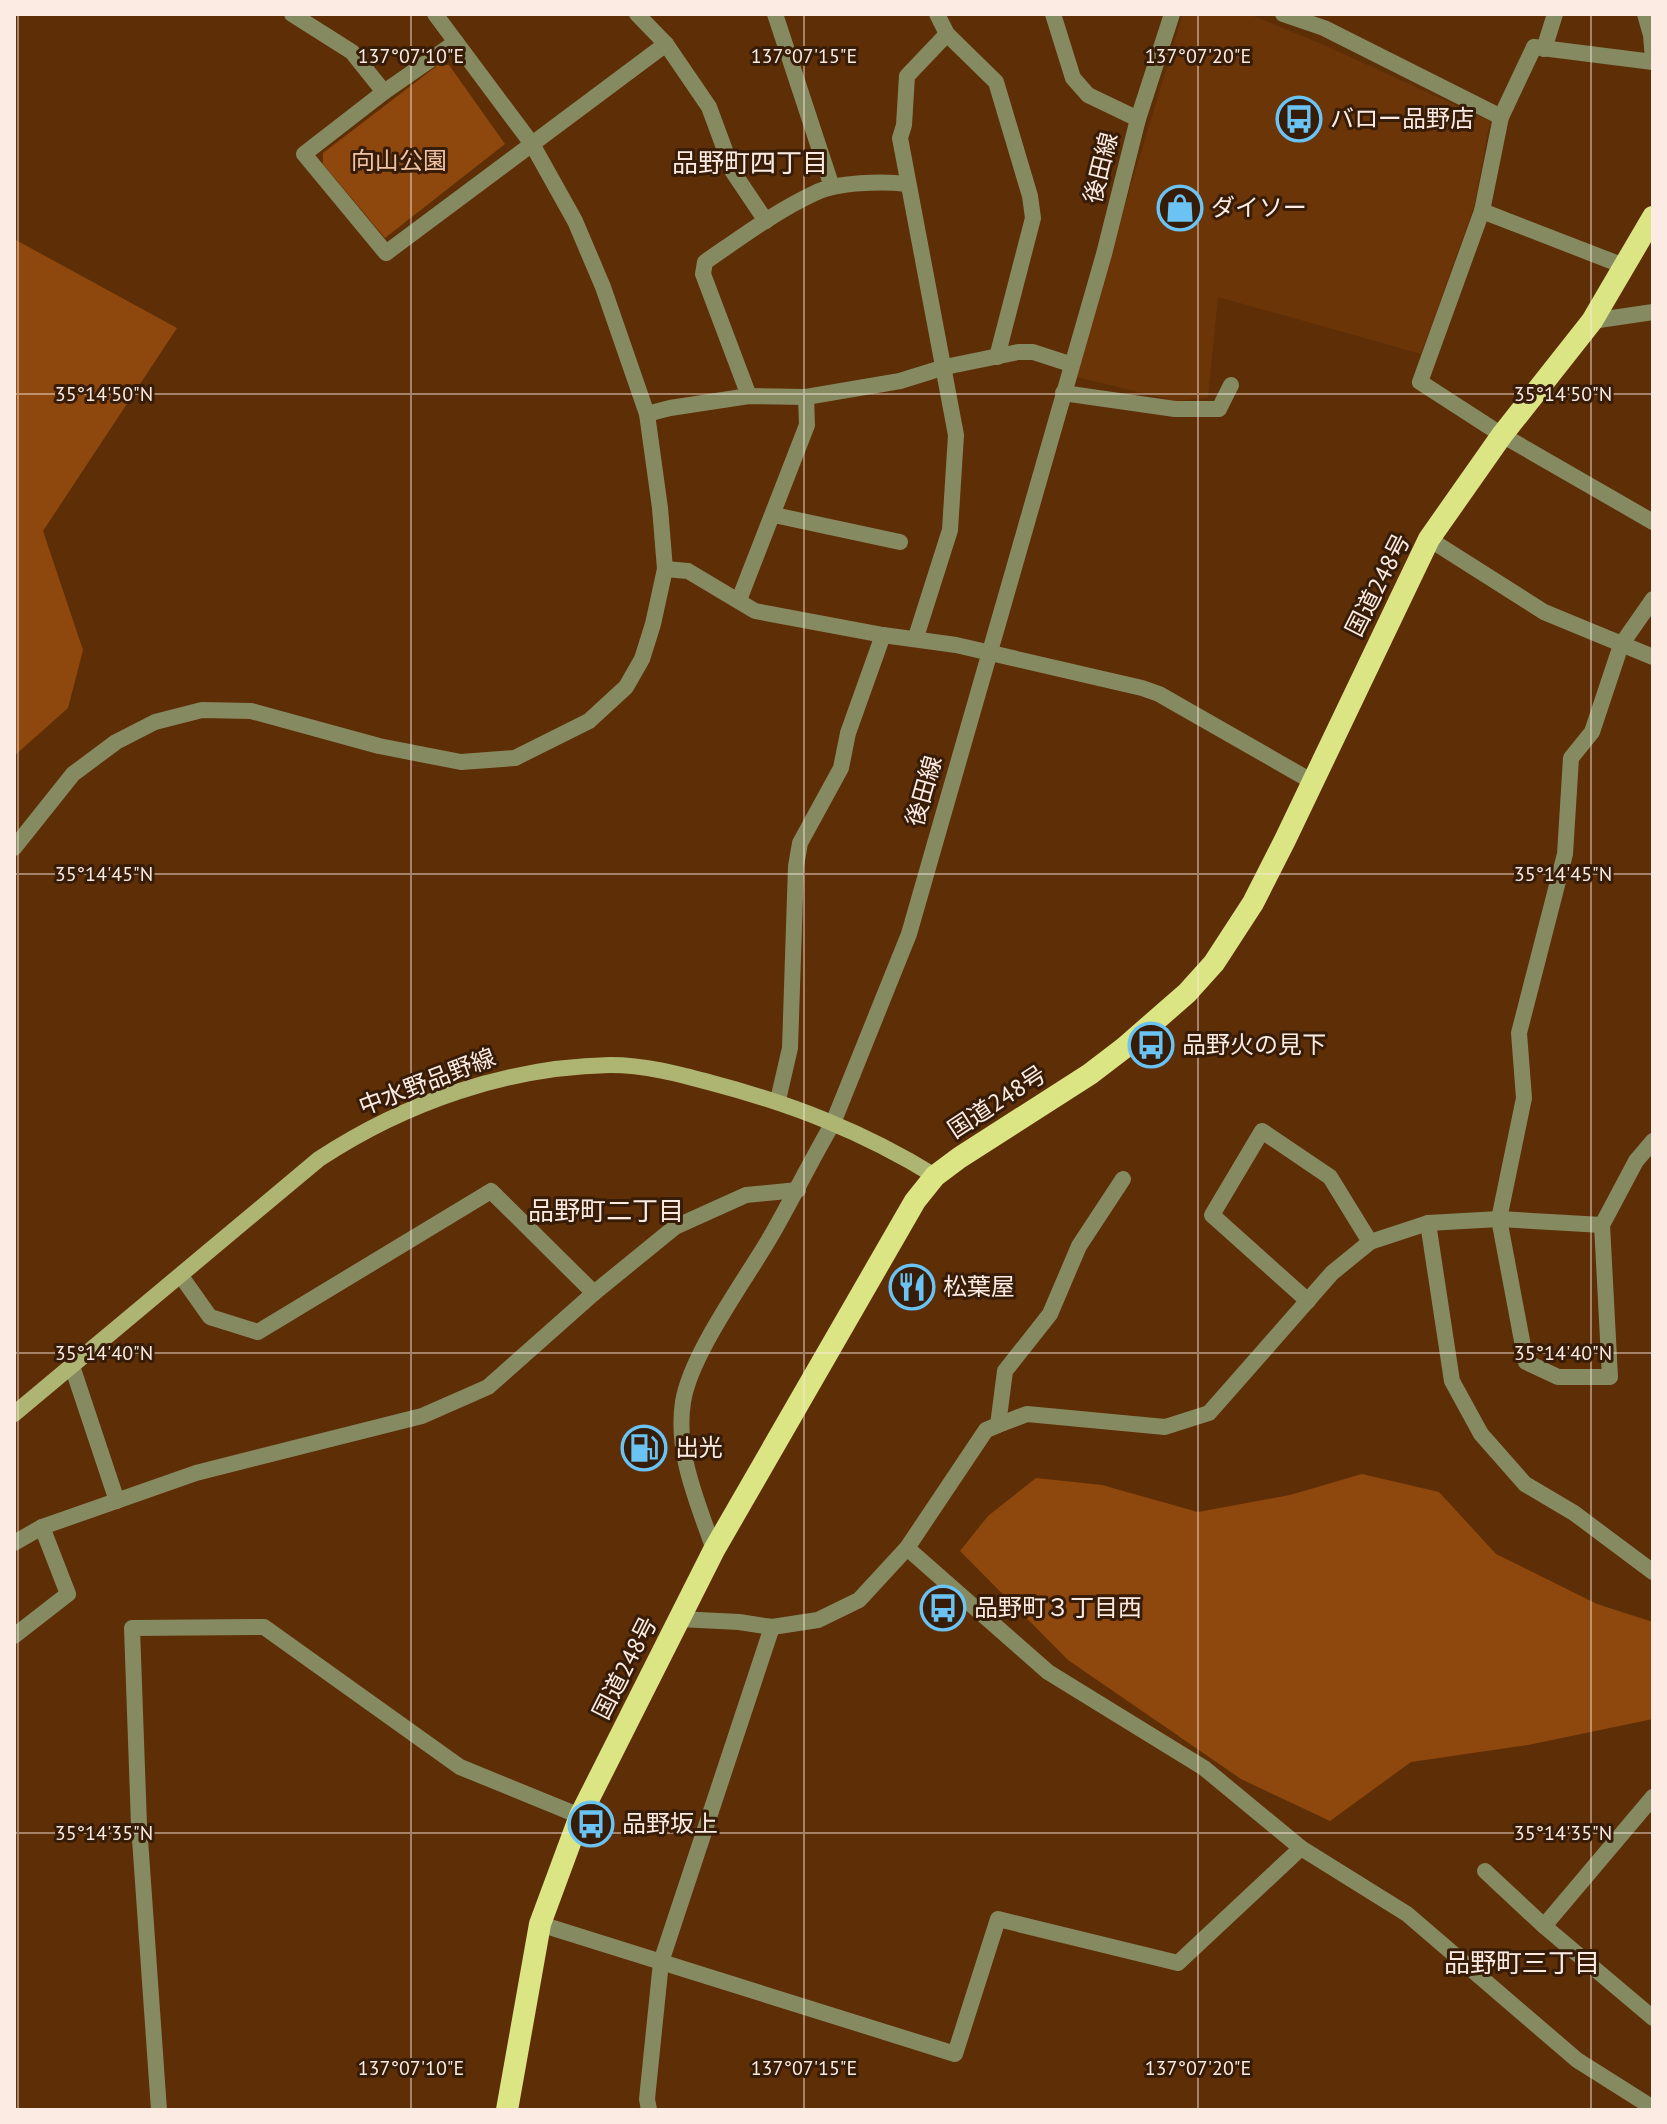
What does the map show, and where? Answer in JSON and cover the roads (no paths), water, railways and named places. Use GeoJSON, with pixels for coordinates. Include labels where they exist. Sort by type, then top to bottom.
{"type":"FeatureCollection","features":[{"type":"Feature","properties":{"kind":"highway","name":"国道248号"},"geometry":{"type":"LineString","coordinates":[[507,2110],[540,1924],[580,1816],[714,1550],[915,1201],[935,1176],[1090,1074],[1124,1048],[1187,993],[1214,963],[1253,903],[1429,539],[1502,435],[1592,321],[1653,217]]}},
{"type":"Feature","properties":{"kind":"main road","name":"中水野品野線"},"geometry":{"type":"LineString","coordinates":[[14,1414],[319,1159],[389,1118],[466,1089],[512,1076],[613,1065],[664,1070],[778,1100],[903,1156],[935,1176]]}},
{"type":"Feature","properties":{"kind":"street"},"geometry":{"type":"LineString","coordinates":[[292,14],[352,52],[384,92]]}},
{"type":"Feature","properties":{"kind":"street"},"geometry":{"type":"LineString","coordinates":[[14,848],[73,774],[105,750],[155,722],[202,710],[251,711],[379,746],[461,762],[515,758],[589,721],[626,687],[642,659],[665,569],[647,414],[603,287],[575,221],[532,144],[435,14]]}},
{"type":"Feature","properties":{"kind":"street"},"geometry":{"type":"LineString","coordinates":[[637,14],[666,44],[709,107],[733,172],[766,221]]}},
{"type":"Feature","properties":{"kind":"street"},"geometry":{"type":"LineString","coordinates":[[775,14],[832,187]]}},
{"type":"Feature","properties":{"kind":"street"},"geometry":{"type":"LineString","coordinates":[[937,14],[947,34],[996,82],[1030,196],[1033,218],[997,357]]}},
{"type":"Feature","properties":{"kind":"street"},"geometry":{"type":"LineString","coordinates":[[1053,14],[1073,78],[1088,95],[1138,119]]}},
{"type":"Feature","properties":{"kind":"street","name":"後田線"},"geometry":{"type":"LineString","coordinates":[[714,1550],[688,1476],[682,1437],[683,1402],[694,1365],[798,1190],[833,1123],[909,934],[1104,254],[1138,119],[1172,14]]}},
{"type":"Feature","properties":{"kind":"street"},"geometry":{"type":"LineString","coordinates":[[1283,14],[1324,28],[1501,117]]}},
{"type":"Feature","properties":{"kind":"street"},"geometry":{"type":"LineString","coordinates":[[1544,49],[1555,14]]}},
{"type":"Feature","properties":{"kind":"street"},"geometry":{"type":"LineString","coordinates":[[1645,14],[1653,60],[1534,47],[1501,117],[1482,211],[1420,382],[1502,435],[1653,522]]}},
{"type":"Feature","properties":{"kind":"street"},"geometry":{"type":"LineString","coordinates":[[916,637],[950,530],[956,435],[900,138],[904,125],[907,76],[947,34]]}},
{"type":"Feature","properties":{"kind":"street"},"geometry":{"type":"LineString","coordinates":[[456,42],[384,92],[304,154],[386,253],[666,44]]}},
{"type":"Feature","properties":{"kind":"street"},"geometry":{"type":"LineString","coordinates":[[749,396],[703,274],[705,262],[766,221],[817,192],[832,187],[892,182],[907,184]]}},
{"type":"Feature","properties":{"kind":"street"},"geometry":{"type":"LineString","coordinates":[[1482,211],[1624,266]]}},
{"type":"Feature","properties":{"kind":"street"},"geometry":{"type":"LineString","coordinates":[[1592,321],[1653,312]]}},
{"type":"Feature","properties":{"kind":"street"},"geometry":{"type":"LineString","coordinates":[[647,414],[749,396],[806,397],[900,381],[945,367],[1033,352],[1070,364]]}},
{"type":"Feature","properties":{"kind":"street"},"geometry":{"type":"LineString","coordinates":[[1063,393],[1175,409],[1219,409],[1231,385]]}},
{"type":"Feature","properties":{"kind":"street"},"geometry":{"type":"LineString","coordinates":[[739,600],[807,425],[806,397]]}},
{"type":"Feature","properties":{"kind":"street"},"geometry":{"type":"LineString","coordinates":[[774,515],[900,542]]}},
{"type":"Feature","properties":{"kind":"street"},"geometry":{"type":"LineString","coordinates":[[1429,539],[1544,612],[1653,657]]}},
{"type":"Feature","properties":{"kind":"street"},"geometry":{"type":"LineString","coordinates":[[665,569],[688,571],[755,611],[883,635],[916,637],[1159,694],[1313,782]]}},
{"type":"Feature","properties":{"kind":"street"},"geometry":{"type":"LineString","coordinates":[[1653,599],[1621,645],[1592,732],[1571,758],[1565,854],[1519,1033],[1524,1098],[1499,1219],[1526,1362],[1558,1377],[1610,1377],[1602,1225],[1636,1161],[1653,1141]]}},
{"type":"Feature","properties":{"kind":"street"},"geometry":{"type":"LineString","coordinates":[[778,1100],[790,1048],[796,866],[800,843],[841,768],[848,733],[883,635]]}},
{"type":"Feature","properties":{"kind":"street"},"geometry":{"type":"LineString","coordinates":[[1308,1301],[1212,1215],[1262,1131],[1330,1177],[1370,1242]]}},
{"type":"Feature","properties":{"kind":"street"},"geometry":{"type":"LineString","coordinates":[[998,1425],[1005,1371],[1050,1314],[1079,1246],[1123,1179]]}},
{"type":"Feature","properties":{"kind":"street"},"geometry":{"type":"LineString","coordinates":[[14,1543],[42,1527],[196,1473],[422,1416],[488,1387],[594,1293],[675,1227],[746,1195],[798,1190]]}},
{"type":"Feature","properties":{"kind":"street"},"geometry":{"type":"LineString","coordinates":[[181,1276],[210,1317],[258,1332],[491,1191],[594,1293]]}},
{"type":"Feature","properties":{"kind":"street"},"geometry":{"type":"LineString","coordinates":[[679,1619],[772,1627],[818,1620],[859,1600],[907,1548],[986,1430],[998,1425],[1027,1414],[1165,1427],[1209,1413],[1332,1273],[1370,1242],[1428,1223],[1499,1219],[1602,1225]]}},
{"type":"Feature","properties":{"kind":"street"},"geometry":{"type":"LineString","coordinates":[[1428,1223],[1452,1381],[1481,1434],[1525,1484],[1574,1513],[1653,1572]]}},
{"type":"Feature","properties":{"kind":"street"},"geometry":{"type":"LineString","coordinates":[[72,1366],[117,1501]]}},
{"type":"Feature","properties":{"kind":"street"},"geometry":{"type":"LineString","coordinates":[[14,1636],[68,1594],[42,1527]]}},
{"type":"Feature","properties":{"kind":"street"},"geometry":{"type":"LineString","coordinates":[[907,1548],[1048,1672],[1204,1768],[1301,1848],[1407,1914],[1577,2060],[1653,2108]]}},
{"type":"Feature","properties":{"kind":"street"},"geometry":{"type":"LineString","coordinates":[[159,2110],[139,1825],[132,1628],[264,1627],[460,1767],[580,1816]]}},
{"type":"Feature","properties":{"kind":"street"},"geometry":{"type":"LineString","coordinates":[[649,2110],[647,2099],[661,1962],[772,1627]]}},
{"type":"Feature","properties":{"kind":"street"},"geometry":{"type":"LineString","coordinates":[[1544,1926],[1653,1797]]}},
{"type":"Feature","properties":{"kind":"street"},"geometry":{"type":"LineString","coordinates":[[540,1924],[955,2054],[998,1919],[1178,1963],[1301,1848]]}},
{"type":"Feature","properties":{"kind":"street"},"geometry":{"type":"LineString","coordinates":[[1485,1871],[1544,1926],[1653,2018]]}},
{"type":"Feature","properties":{"kind":"place","name":"バロー品野店"},"geometry":{"type":"Point","coordinates":[1299,119]}},
{"type":"Feature","properties":{"kind":"place","name":"ダイソー"},"geometry":{"type":"Point","coordinates":[1180,208]}},
{"type":"Feature","properties":{"kind":"place","name":"品野火の見下"},"geometry":{"type":"Point","coordinates":[1151,1045]}},
{"type":"Feature","properties":{"kind":"place","name":"松葉屋"},"geometry":{"type":"Point","coordinates":[912,1287]}},
{"type":"Feature","properties":{"kind":"place","name":"出光"},"geometry":{"type":"Point","coordinates":[644,1448]}},
{"type":"Feature","properties":{"kind":"place","name":"品野町３丁目西"},"geometry":{"type":"Point","coordinates":[943,1608]}},
{"type":"Feature","properties":{"kind":"place","name":"品野坂上"},"geometry":{"type":"Point","coordinates":[591,1824]}},
{"type":"Feature","properties":{"kind":"district","name":"品野町四丁目"},"geometry":{"type":"Point","coordinates":[750,163]}},
{"type":"Feature","properties":{"kind":"district","name":"品野町二丁目"},"geometry":{"type":"Point","coordinates":[606,1211]}},
{"type":"Feature","properties":{"kind":"district","name":"品野町三丁目"},"geometry":{"type":"Point","coordinates":[1522,1963]}},
{"type":"Feature","properties":{"kind":"park label","name":"向山公園"},"geometry":{"type":"Point","coordinates":[399,161]}}]}
